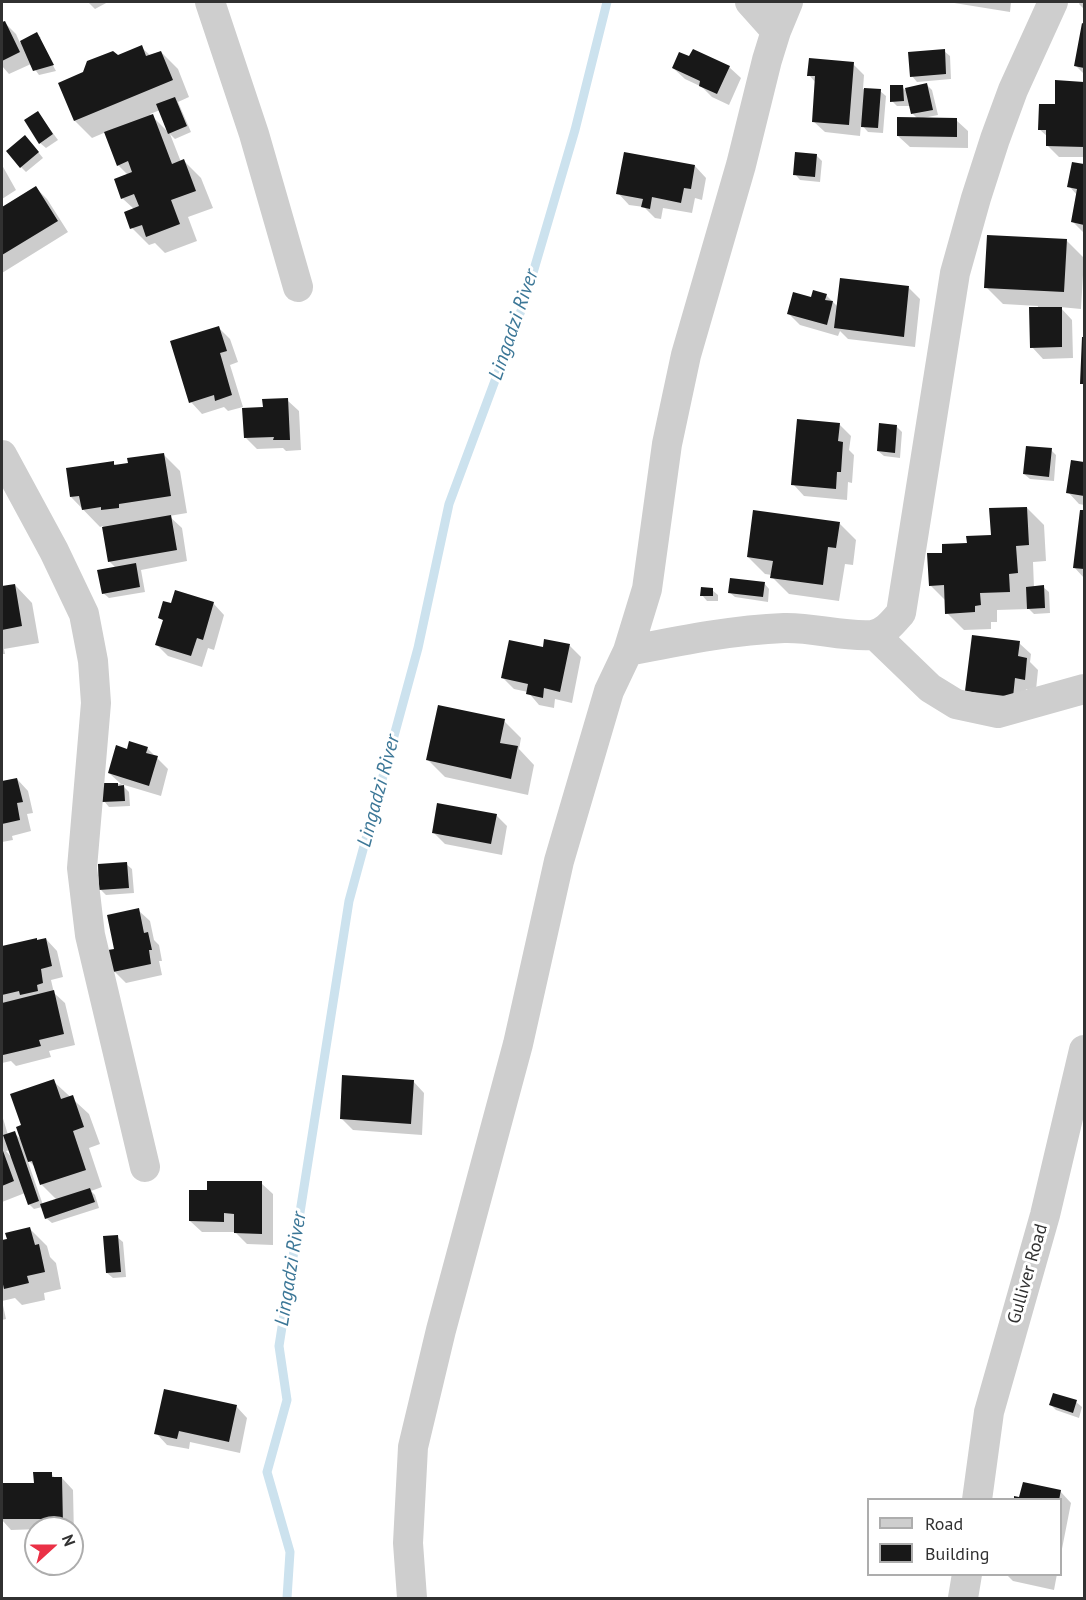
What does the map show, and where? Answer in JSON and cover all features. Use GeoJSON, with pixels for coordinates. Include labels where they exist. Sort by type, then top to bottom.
{"type":"FeatureCollection","features":[{"type":"Feature","properties":{"kind":"street"},"geometry":{"type":"LineString","coordinates":[[210,2],[254,134],[298,287]]}},
{"type":"Feature","properties":{"kind":"street"},"geometry":{"type":"LineString","coordinates":[[750,2],[776,32]]}},
{"type":"Feature","properties":{"kind":"street"},"geometry":{"type":"LineString","coordinates":[[412,1599],[408,1543],[413,1448],[441,1330],[518,1044],[559,861],[609,691],[628,651],[647,589],[667,444],[686,355],[741,165],[776,32],[788,2]]}},
{"type":"Feature","properties":{"kind":"street"},"geometry":{"type":"LineString","coordinates":[[628,651],[697,638],[786,628],[875,635],[888,628],[901,613],[953,284],[976,198],[1013,90],[1053,2]]}},
{"type":"Feature","properties":{"kind":"street"},"geometry":{"type":"LineString","coordinates":[[2,455],[54,551],[84,615],[93,661],[96,703],[82,868],[90,935],[145,1167]]}},
{"type":"Feature","properties":{"kind":"street"},"geometry":{"type":"LineString","coordinates":[[875,635],[930,688],[956,704],[998,714],[1084,689]]}},
{"type":"Feature","properties":{"kind":"street","name":"Gulliver Road"},"geometry":{"type":"LineString","coordinates":[[977,1498],[989,1412],[1045,1215],[1084,1050]]}},
{"type":"Feature","properties":{"kind":"street"},"geometry":{"type":"LineString","coordinates":[[963,1599],[967,1576]]}},
{"type":"Feature","properties":{"kind":"building"},"geometry":{"type":"Polygon","coordinates":[[[5,21],[20,52],[2,61],[2,22],[5,21]]]}},
{"type":"Feature","properties":{"kind":"building"},"geometry":{"type":"Polygon","coordinates":[[[1082,23],[1084,24],[1084,68],[1074,66],[1082,23]]]}},
{"type":"Feature","properties":{"kind":"building"},"geometry":{"type":"Polygon","coordinates":[[[37,32],[54,65],[33,71],[20,41],[37,32]]]}},
{"type":"Feature","properties":{"kind":"building"},"geometry":{"type":"Polygon","coordinates":[[[142,45],[146,56],[161,51],[173,80],[74,121],[58,83],[83,72],[87,61],[113,51],[118,55],[142,45]]]}},
{"type":"Feature","properties":{"kind":"building"},"geometry":{"type":"Polygon","coordinates":[[[693,49],[730,66],[717,94],[699,86],[700,81],[672,68],[679,52],[689,56],[693,49]]]}},
{"type":"Feature","properties":{"kind":"building"},"geometry":{"type":"Polygon","coordinates":[[[945,49],[946,74],[910,77],[908,52],[945,49]]]}},
{"type":"Feature","properties":{"kind":"building"},"geometry":{"type":"Polygon","coordinates":[[[809,58],[854,62],[849,125],[812,122],[815,76],[807,76],[809,58]]]}},
{"type":"Feature","properties":{"kind":"building"},"geometry":{"type":"Polygon","coordinates":[[[1055,80],[1084,82],[1084,147],[1046,146],[1046,130],[1038,130],[1039,104],[1055,104],[1055,80]]]}},
{"type":"Feature","properties":{"kind":"building"},"geometry":{"type":"Polygon","coordinates":[[[927,83],[933,110],[911,114],[905,88],[927,83]]]}},
{"type":"Feature","properties":{"kind":"building"},"geometry":{"type":"Polygon","coordinates":[[[890,85],[903,85],[904,101],[890,102],[890,85]]]}},
{"type":"Feature","properties":{"kind":"building"},"geometry":{"type":"Polygon","coordinates":[[[864,88],[881,89],[878,128],[861,127],[864,88]]]}},
{"type":"Feature","properties":{"kind":"building"},"geometry":{"type":"Polygon","coordinates":[[[175,97],[187,126],[168,134],[156,104],[175,97]]]}},
{"type":"Feature","properties":{"kind":"building"},"geometry":{"type":"Polygon","coordinates":[[[38,111],[53,134],[39,144],[24,120],[38,111]]]}},
{"type":"Feature","properties":{"kind":"building"},"geometry":{"type":"Polygon","coordinates":[[[153,114],[172,164],[184,159],[196,191],[171,200],[180,224],[146,237],[142,225],[130,229],[124,212],[139,206],[134,194],[121,199],[114,179],[132,172],[128,161],[117,166],[104,132],[153,114]]]}},
{"type":"Feature","properties":{"kind":"building"},"geometry":{"type":"Polygon","coordinates":[[[897,117],[957,118],[957,137],[897,136],[897,117]]]}},
{"type":"Feature","properties":{"kind":"building"},"geometry":{"type":"Polygon","coordinates":[[[25,135],[39,152],[20,168],[6,151],[25,135]]]}},
{"type":"Feature","properties":{"kind":"building"},"geometry":{"type":"Polygon","coordinates":[[[624,152],[695,165],[691,189],[684,188],[681,203],[652,197],[650,209],[641,207],[643,199],[616,194],[624,152]]]}},
{"type":"Feature","properties":{"kind":"building"},"geometry":{"type":"Polygon","coordinates":[[[795,152],[817,154],[815,177],[793,175],[795,152]]]}},
{"type":"Feature","properties":{"kind":"building"},"geometry":{"type":"Polygon","coordinates":[[[1072,162],[1084,164],[1084,225],[1071,222],[1077,189],[1067,187],[1072,162]]]}},
{"type":"Feature","properties":{"kind":"building"},"geometry":{"type":"Polygon","coordinates":[[[36,186],[58,221],[2,255],[2,207],[36,186]]]}},
{"type":"Feature","properties":{"kind":"building"},"geometry":{"type":"Polygon","coordinates":[[[987,235],[1067,239],[1064,292],[984,288],[987,235]]]}},
{"type":"Feature","properties":{"kind":"building"},"geometry":{"type":"Polygon","coordinates":[[[840,278],[909,286],[904,337],[834,328],[840,278]]]}},
{"type":"Feature","properties":{"kind":"building"},"geometry":{"type":"Polygon","coordinates":[[[813,290],[827,294],[825,300],[833,301],[827,325],[787,314],[793,292],[811,297],[813,290]]]}},
{"type":"Feature","properties":{"kind":"building"},"geometry":{"type":"Polygon","coordinates":[[[1029,307],[1062,307],[1062,347],[1030,348],[1029,307]]]}},
{"type":"Feature","properties":{"kind":"building"},"geometry":{"type":"Polygon","coordinates":[[[219,326],[227,351],[220,353],[232,395],[215,401],[214,395],[189,403],[170,341],[219,326]]]}},
{"type":"Feature","properties":{"kind":"building"},"geometry":{"type":"Polygon","coordinates":[[[1082,337],[1084,337],[1084,384],[1080,384],[1082,337]]]}},
{"type":"Feature","properties":{"kind":"building"},"geometry":{"type":"Polygon","coordinates":[[[288,398],[290,440],[273,440],[274,437],[244,438],[242,408],[263,407],[262,399],[288,398]]]}},
{"type":"Feature","properties":{"kind":"building"},"geometry":{"type":"Polygon","coordinates":[[[797,419],[840,423],[838,441],[843,442],[841,472],[837,472],[836,489],[791,485],[797,419]]]}},
{"type":"Feature","properties":{"kind":"building"},"geometry":{"type":"Polygon","coordinates":[[[879,423],[897,425],[895,453],[877,451],[879,423]]]}},
{"type":"Feature","properties":{"kind":"building"},"geometry":{"type":"Polygon","coordinates":[[[1026,446],[1052,448],[1049,477],[1023,474],[1026,446]]]}},
{"type":"Feature","properties":{"kind":"building"},"geometry":{"type":"Polygon","coordinates":[[[164,453],[171,496],[119,504],[119,508],[101,510],[101,507],[82,510],[79,496],[70,497],[66,468],[114,461],[114,465],[128,463],[127,458],[164,453]]]}},
{"type":"Feature","properties":{"kind":"building"},"geometry":{"type":"Polygon","coordinates":[[[1071,460],[1084,462],[1084,496],[1066,493],[1071,460]]]}},
{"type":"Feature","properties":{"kind":"building"},"geometry":{"type":"Polygon","coordinates":[[[1027,507],[1029,545],[1016,546],[1018,573],[1009,574],[1010,592],[980,593],[981,605],[975,606],[975,612],[945,614],[944,585],[929,586],[927,553],[942,553],[942,544],[967,543],[966,536],[991,535],[989,508],[1027,507]]]}},
{"type":"Feature","properties":{"kind":"building"},"geometry":{"type":"Polygon","coordinates":[[[753,510],[840,522],[836,548],[828,547],[823,585],[770,578],[773,561],[747,557],[753,510]]]}},
{"type":"Feature","properties":{"kind":"building"},"geometry":{"type":"Polygon","coordinates":[[[1080,510],[1084,510],[1084,569],[1073,568],[1080,510]]]}},
{"type":"Feature","properties":{"kind":"building"},"geometry":{"type":"Polygon","coordinates":[[[171,515],[177,550],[108,562],[102,527],[171,515]]]}},
{"type":"Feature","properties":{"kind":"building"},"geometry":{"type":"Polygon","coordinates":[[[136,563],[140,587],[102,594],[97,570],[136,563]]]}},
{"type":"Feature","properties":{"kind":"building"},"geometry":{"type":"Polygon","coordinates":[[[730,578],[765,582],[763,597],[728,593],[730,578]]]}},
{"type":"Feature","properties":{"kind":"building"},"geometry":{"type":"Polygon","coordinates":[[[15,584],[22,626],[2,630],[2,586],[15,584]]]}},
{"type":"Feature","properties":{"kind":"building"},"geometry":{"type":"Polygon","coordinates":[[[1044,585],[1045,608],[1027,609],[1026,587],[1044,585]]]}},
{"type":"Feature","properties":{"kind":"building"},"geometry":{"type":"Polygon","coordinates":[[[701,587],[713,588],[713,596],[700,596],[701,587]]]}},
{"type":"Feature","properties":{"kind":"building"},"geometry":{"type":"Polygon","coordinates":[[[175,590],[214,602],[203,640],[197,638],[191,656],[155,645],[163,620],[158,618],[163,601],[171,603],[175,590]]]}},
{"type":"Feature","properties":{"kind":"building"},"geometry":{"type":"Polygon","coordinates":[[[972,635],[1020,641],[1018,656],[1027,658],[1025,680],[1015,678],[1013,697],[965,691],[972,635]]]}},
{"type":"Feature","properties":{"kind":"building"},"geometry":{"type":"Polygon","coordinates":[[[544,639],[570,644],[560,692],[544,688],[543,698],[526,694],[528,684],[501,678],[509,640],[543,647],[544,639]]]}},
{"type":"Feature","properties":{"kind":"building"},"geometry":{"type":"Polygon","coordinates":[[[438,705],[505,719],[500,743],[518,746],[511,779],[426,760],[438,705]]]}},
{"type":"Feature","properties":{"kind":"building"},"geometry":{"type":"Polygon","coordinates":[[[129,741],[148,747],[146,753],[158,756],[149,786],[108,773],[116,745],[127,749],[129,741]]]}},
{"type":"Feature","properties":{"kind":"building"},"geometry":{"type":"Polygon","coordinates":[[[17,778],[23,802],[17,803],[20,820],[2,824],[2,781],[17,778]]]}},
{"type":"Feature","properties":{"kind":"building"},"geometry":{"type":"Polygon","coordinates":[[[102,783],[124,785],[125,801],[102,802],[102,783]]]}},
{"type":"Feature","properties":{"kind":"building"},"geometry":{"type":"Polygon","coordinates":[[[437,803],[497,814],[491,844],[432,833],[437,803]]]}},
{"type":"Feature","properties":{"kind":"building"},"geometry":{"type":"Polygon","coordinates":[[[127,862],[129,888],[99,890],[98,864],[127,862]]]}},
{"type":"Feature","properties":{"kind":"building"},"geometry":{"type":"Polygon","coordinates":[[[139,908],[144,933],[148,932],[152,950],[149,950],[151,964],[113,972],[108,950],[114,949],[107,915],[139,908]]]}},
{"type":"Feature","properties":{"kind":"building"},"geometry":{"type":"Polygon","coordinates":[[[37,938],[37,940],[46,938],[52,966],[41,969],[43,983],[37,985],[38,991],[20,995],[19,991],[2,995],[2,946],[37,938]]]}},
{"type":"Feature","properties":{"kind":"building"},"geometry":{"type":"Polygon","coordinates":[[[54,990],[64,1034],[39,1040],[41,1046],[3,1055],[2,1003],[54,990]]]}},
{"type":"Feature","properties":{"kind":"building"},"geometry":{"type":"Polygon","coordinates":[[[342,1075],[414,1080],[411,1124],[340,1119],[342,1075]]]}},
{"type":"Feature","properties":{"kind":"building"},"geometry":{"type":"Polygon","coordinates":[[[54,1079],[61,1099],[73,1095],[84,1127],[73,1131],[86,1170],[40,1185],[32,1161],[28,1162],[16,1127],[21,1125],[10,1094],[54,1079]]]}},
{"type":"Feature","properties":{"kind":"building"},"geometry":{"type":"Polygon","coordinates":[[[15,1131],[39,1201],[28,1205],[3,1135],[15,1131]]]}},
{"type":"Feature","properties":{"kind":"building"},"geometry":{"type":"Polygon","coordinates":[[[2,1148],[14,1181],[2,1186],[2,1148]]]}},
{"type":"Feature","properties":{"kind":"building"},"geometry":{"type":"Polygon","coordinates":[[[207,1181],[262,1181],[262,1234],[234,1233],[234,1214],[224,1213],[224,1222],[189,1221],[189,1190],[207,1190],[207,1181]]]}},
{"type":"Feature","properties":{"kind":"building"},"geometry":{"type":"Polygon","coordinates":[[[90,1188],[95,1202],[45,1219],[40,1204],[90,1188]]]}},
{"type":"Feature","properties":{"kind":"building"},"geometry":{"type":"Polygon","coordinates":[[[30,1227],[35,1245],[39,1244],[45,1272],[27,1276],[29,1283],[4,1289],[2,1240],[7,1239],[5,1233],[30,1227]]]}},
{"type":"Feature","properties":{"kind":"building"},"geometry":{"type":"Polygon","coordinates":[[[118,1235],[121,1272],[106,1273],[103,1236],[118,1235]]]}},
{"type":"Feature","properties":{"kind":"building"},"geometry":{"type":"Polygon","coordinates":[[[164,1389],[237,1405],[229,1442],[179,1431],[177,1439],[154,1434],[164,1389]]]}},
{"type":"Feature","properties":{"kind":"building"},"geometry":{"type":"Polygon","coordinates":[[[1053,1393],[1077,1400],[1073,1413],[1049,1405],[1053,1393]]]}},
{"type":"Feature","properties":{"kind":"building"},"geometry":{"type":"Polygon","coordinates":[[[33,1472],[52,1472],[52,1477],[62,1477],[63,1516],[24,1516],[24,1519],[2,1519],[2,1483],[34,1483],[33,1472]]]}},
{"type":"Feature","properties":{"kind":"building"},"geometry":{"type":"Polygon","coordinates":[[[1023,1482],[1061,1490],[1059,1498],[1014,1498],[1014,1496],[1019,1497],[1023,1482]]]}},
{"type":"Feature","properties":{"kind":"waterway","name":"Lingadzi River"},"geometry":{"type":"LineString","coordinates":[[287,1598],[290,1552],[267,1472],[287,1400],[279,1346],[349,901],[418,648],[449,504],[525,300],[575,130],[607,2]]}}]}
